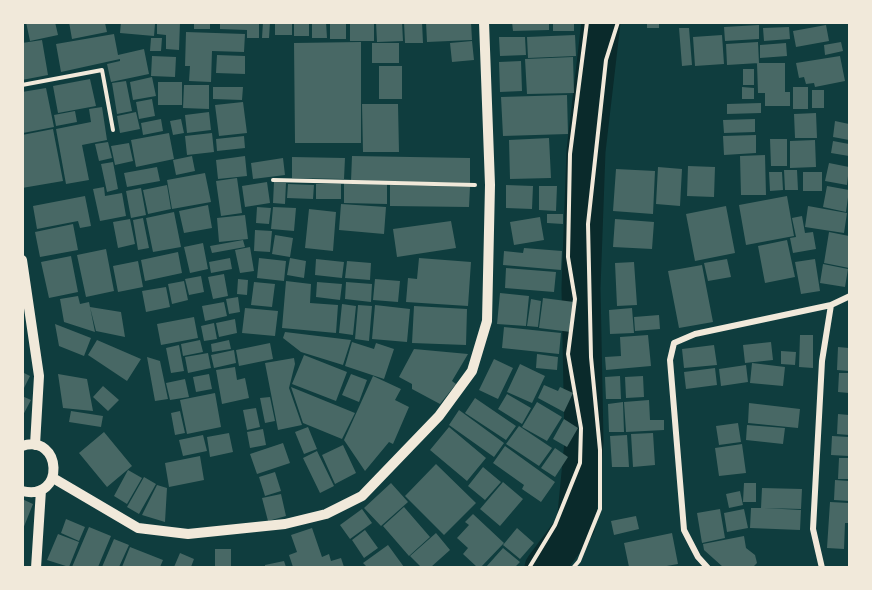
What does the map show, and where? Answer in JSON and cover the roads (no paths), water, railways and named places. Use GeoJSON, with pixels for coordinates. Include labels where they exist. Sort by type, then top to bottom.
{"type":"FeatureCollection","features":[{"type":"Feature","properties":{"kind":"street"},"geometry":{"type":"LineString","coordinates":[[53,478],[138,528],[189,534],[285,524],[326,514],[362,496],[439,416],[472,371],[487,321],[490,185],[484,22]]}},
{"type":"Feature","properties":{"kind":"street"},"geometry":{"type":"LineString","coordinates":[[22,260],[39,376],[35,445]]}},
{"type":"Feature","properties":{"kind":"street"},"geometry":{"type":"LineString","coordinates":[[708,567],[698,557],[684,530],[670,360],[674,343],[695,333],[831,304],[849,296]]}},
{"type":"Feature","properties":{"kind":"street"},"geometry":{"type":"LineString","coordinates":[[822,567],[813,529],[822,361],[831,304]]}},
{"type":"Feature","properties":{"kind":"street"},"geometry":{"type":"LineString","coordinates":[[22,446],[35,445],[50,454],[54,469],[53,478],[41,490],[36,567]]}},
{"type":"Feature","properties":{"kind":"street"},"geometry":{"type":"LineString","coordinates":[[22,491],[41,490]]}},
{"type":"Feature","properties":{"kind":"waterway"},"geometry":{"type":"LineString","coordinates":[[544,568],[576,525],[584,442],[581,288],[586,151],[601,22]]}}]}
